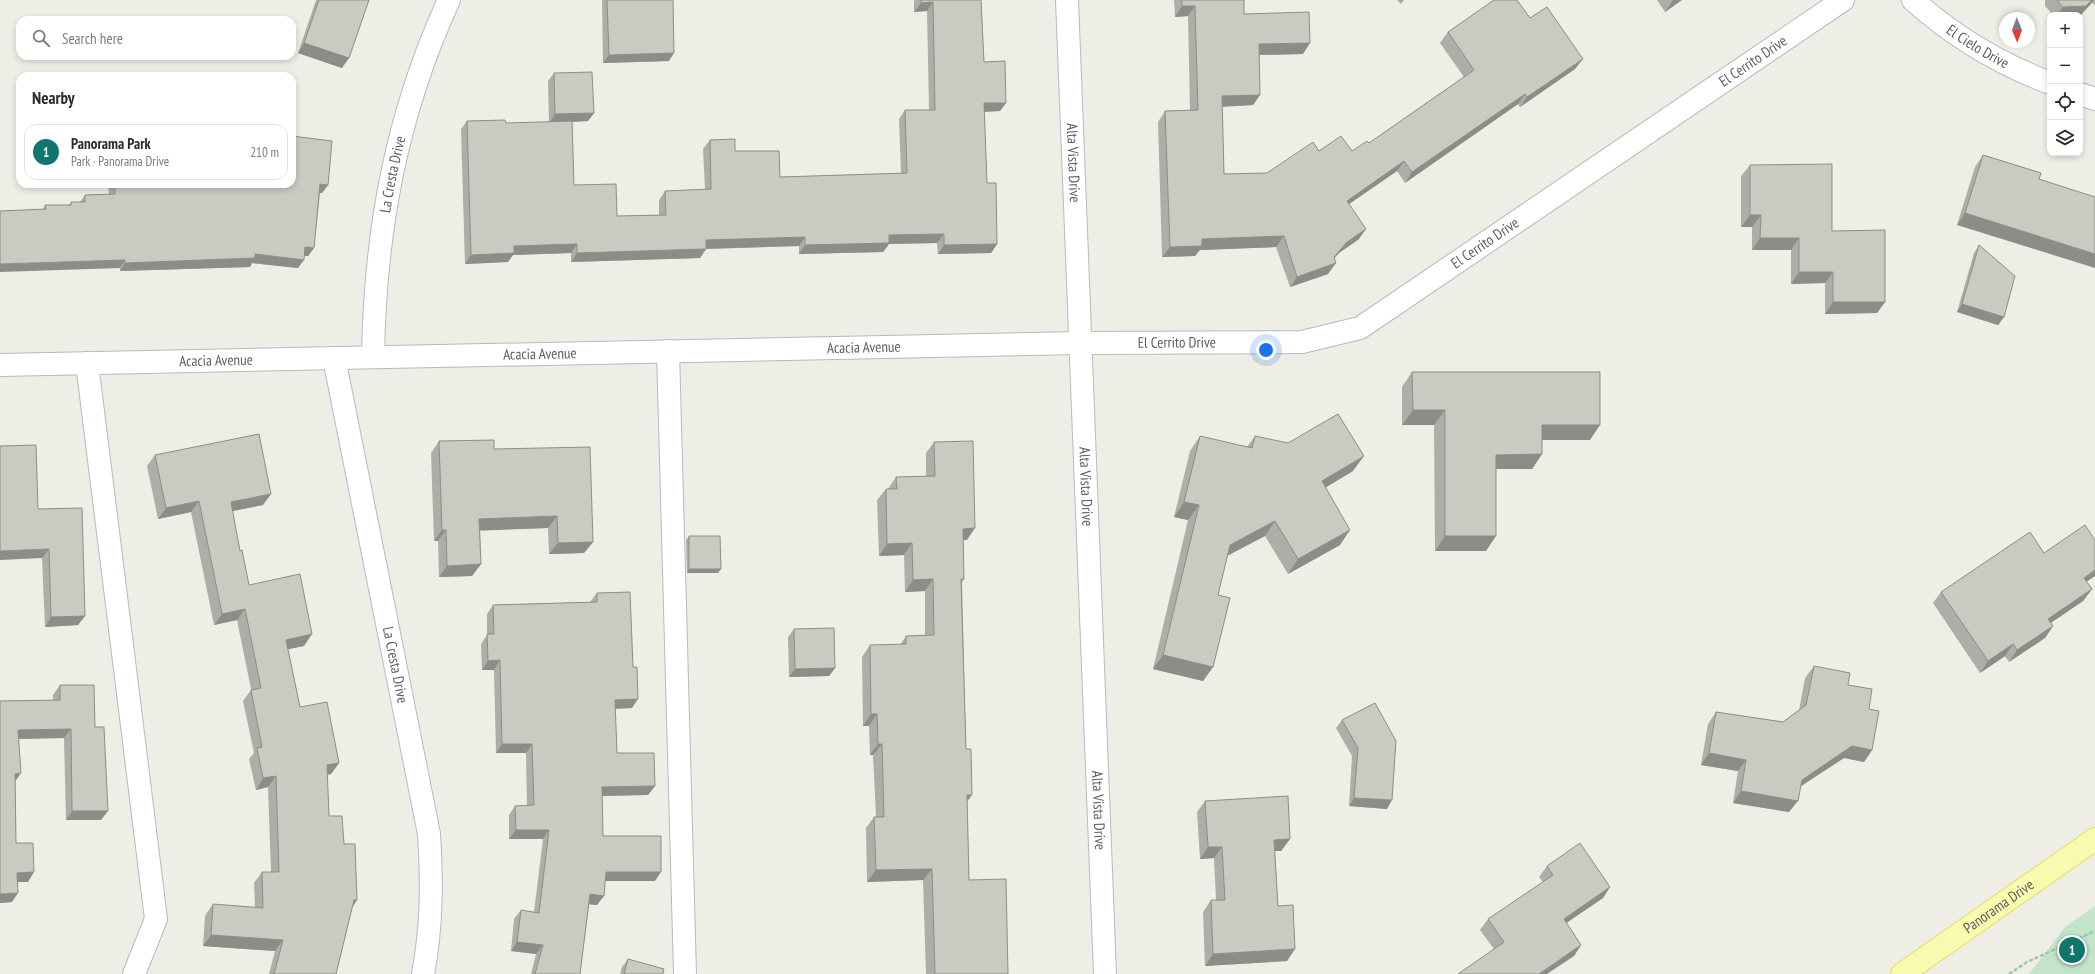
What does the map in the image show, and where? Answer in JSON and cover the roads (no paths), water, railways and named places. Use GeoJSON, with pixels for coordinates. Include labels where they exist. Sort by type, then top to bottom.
{"type":"FeatureCollection","features":[{"type":"Feature","properties":{"kind":"main road","name":"Panorama Drive"},"geometry":{"type":"LineString","coordinates":[[1902,974],[2095,839]]}},
{"type":"Feature","properties":{"kind":"street","name":"La Cresta Drive"},"geometry":{"type":"LineString","coordinates":[[373,357],[374,316],[381,231],[394,162],[417,80],[449,0]]}},
{"type":"Feature","properties":{"kind":"street","name":"Alta Vista Drive"},"geometry":{"type":"LineString","coordinates":[[1068,0],[1104,974]]}},
{"type":"Feature","properties":{"kind":"street","name":"El Cerrito Drive"},"geometry":{"type":"LineString","coordinates":[[1080,343],[1302,342],[1360,328],[1843,0]]}},
{"type":"Feature","properties":{"kind":"street","name":"El Cielo Drive"},"geometry":{"type":"LineString","coordinates":[[1913,0],[1928,14],[1978,48],[2031,76],[2047,82]]}},
{"type":"Feature","properties":{"kind":"street"},"geometry":{"type":"LineString","coordinates":[[2083,95],[2095,99]]}},
{"type":"Feature","properties":{"kind":"street","name":"Acacia Avenue"},"geometry":{"type":"LineString","coordinates":[[0,365],[1080,343]]}},
{"type":"Feature","properties":{"kind":"street"},"geometry":{"type":"LineString","coordinates":[[668,351],[685,974]]}},
{"type":"Feature","properties":{"kind":"street","name":"La Cresta Drive"},"geometry":{"type":"LineString","coordinates":[[334,358],[429,834],[432,888],[429,942],[423,974]]}},
{"type":"Feature","properties":{"kind":"street"},"geometry":{"type":"LineString","coordinates":[[87,364],[156,919],[134,974]]}},
{"type":"Feature","properties":{"kind":"place","name":"Panorama Park"},"geometry":{"type":"Point","coordinates":[2072,950]}}]}
